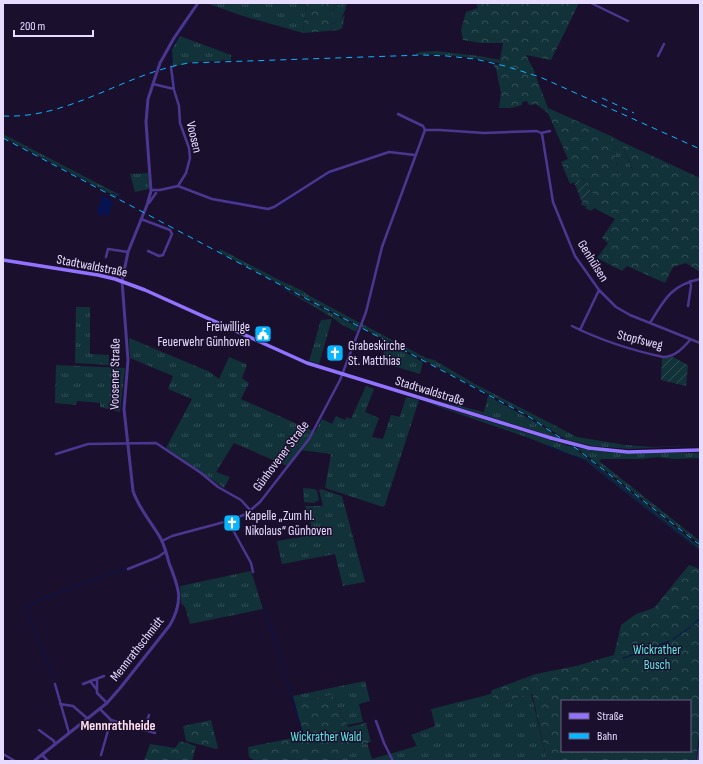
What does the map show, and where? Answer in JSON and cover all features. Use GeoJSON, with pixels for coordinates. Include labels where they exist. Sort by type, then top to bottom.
{"type":"FeatureCollection","features":[{"type":"Feature","properties":{"kind":"main road","name":"Stadtwaldstraße"},"geometry":{"type":"LineString","coordinates":[[3,260],[98,275],[122,281],[152,293],[299,360],[551,438],[589,448],[615,451],[644,452],[700,450]]}},
{"type":"Feature","properties":{"kind":"street"},"geometry":{"type":"LineString","coordinates":[[122,281],[128,252],[147,205],[150,192],[146,122],[148,99],[160,63],[169,46],[198,3]]}},
{"type":"Feature","properties":{"kind":"street"},"geometry":{"type":"LineString","coordinates":[[591,3],[628,21]]}},
{"type":"Feature","properties":{"kind":"street"},"geometry":{"type":"LineString","coordinates":[[658,56],[664,44]]}},
{"type":"Feature","properties":{"kind":"street","name":"Voosen"},"geometry":{"type":"LineString","coordinates":[[171,67],[174,90],[179,106],[180,123],[189,148],[190,158],[186,173],[178,186]]}},
{"type":"Feature","properties":{"kind":"street"},"geometry":{"type":"LineString","coordinates":[[153,84],[174,90]]}},
{"type":"Feature","properties":{"kind":"street"},"geometry":{"type":"LineString","coordinates":[[398,114],[423,126],[425,130]]}},
{"type":"Feature","properties":{"kind":"street"},"geometry":{"type":"LineString","coordinates":[[150,192],[178,186],[212,199],[268,209],[274,207],[322,176],[339,168],[389,152],[415,155],[418,152],[425,130]]}},
{"type":"Feature","properties":{"kind":"street"},"geometry":{"type":"LineString","coordinates":[[425,130],[484,133],[537,131],[541,133],[550,131]]}},
{"type":"Feature","properties":{"kind":"street","name":"Genhülsen"},"geometry":{"type":"LineString","coordinates":[[541,133],[552,202],[575,256],[599,290],[610,302],[622,311],[700,343]]}},
{"type":"Feature","properties":{"kind":"street","name":"Günhovener Straße"},"geometry":{"type":"LineString","coordinates":[[162,541],[172,536],[228,521],[246,514],[260,502],[310,439],[340,380],[366,312],[382,247],[415,155]]}},
{"type":"Feature","properties":{"kind":"street"},"geometry":{"type":"LineString","coordinates":[[147,205],[160,190]]}},
{"type":"Feature","properties":{"kind":"street"},"geometry":{"type":"LineString","coordinates":[[150,192],[156,193]]}},
{"type":"Feature","properties":{"kind":"street"},"geometry":{"type":"LineString","coordinates":[[141,219],[170,230],[172,234],[163,255],[159,256],[148,251]]}},
{"type":"Feature","properties":{"kind":"street"},"geometry":{"type":"LineString","coordinates":[[106,257],[108,249],[128,252]]}},
{"type":"Feature","properties":{"kind":"street"},"geometry":{"type":"LineString","coordinates":[[650,323],[665,299],[678,288],[690,281],[700,279]]}},
{"type":"Feature","properties":{"kind":"street","name":"Voosener Straße"},"geometry":{"type":"LineString","coordinates":[[122,281],[128,360],[124,409],[133,491],[138,503],[162,541],[178,584],[180,595],[179,606]]}},
{"type":"Feature","properties":{"kind":"street"},"geometry":{"type":"LineString","coordinates":[[688,306],[691,286],[690,281]]}},
{"type":"Feature","properties":{"kind":"street"},"geometry":{"type":"LineString","coordinates":[[580,330],[599,290]]}},
{"type":"Feature","properties":{"kind":"street","name":"Stopfsweg"},"geometry":{"type":"LineString","coordinates":[[572,326],[622,347],[665,357],[672,356],[678,352],[690,340]]}},
{"type":"Feature","properties":{"kind":"street"},"geometry":{"type":"LineString","coordinates":[[56,454],[88,444],[156,443],[218,487],[241,500],[250,511]]}},
{"type":"Feature","properties":{"kind":"street"},"geometry":{"type":"LineString","coordinates":[[228,521],[251,563],[253,572]]}},
{"type":"Feature","properties":{"kind":"street"},"geometry":{"type":"LineString","coordinates":[[128,569],[158,557],[165,552]]}},
{"type":"Feature","properties":{"kind":"street","name":"Mennrathschmidt"},"geometry":{"type":"LineString","coordinates":[[34,761],[88,719],[107,702],[121,687],[170,625],[179,606]]}},
{"type":"Feature","properties":{"kind":"street","name":"Mennrathschmidt"},"geometry":{"type":"LineString","coordinates":[[83,684],[104,676]]}},
{"type":"Feature","properties":{"kind":"street","name":"Mennrathschmidt"},"geometry":{"type":"LineString","coordinates":[[97,679],[97,690]]}},
{"type":"Feature","properties":{"kind":"street","name":"Mennrathschmidt"},"geometry":{"type":"LineString","coordinates":[[90,682],[97,690],[97,693],[107,702]]}},
{"type":"Feature","properties":{"kind":"street"},"geometry":{"type":"LineString","coordinates":[[55,684],[69,733]]}},
{"type":"Feature","properties":{"kind":"street"},"geometry":{"type":"LineString","coordinates":[[60,704],[73,706],[88,719]]}},
{"type":"Feature","properties":{"kind":"street"},"geometry":{"type":"LineString","coordinates":[[100,709],[111,720],[155,733]]}},
{"type":"Feature","properties":{"kind":"street"},"geometry":{"type":"LineString","coordinates":[[144,730],[149,715]]}},
{"type":"Feature","properties":{"kind":"street"},"geometry":{"type":"LineString","coordinates":[[101,755],[111,720]]}},
{"type":"Feature","properties":{"kind":"street"},"geometry":{"type":"LineString","coordinates":[[376,721],[384,743],[393,761]]}},
{"type":"Feature","properties":{"kind":"street"},"geometry":{"type":"LineString","coordinates":[[39,730],[54,741],[55,744]]}},
{"type":"Feature","properties":{"kind":"street"},"geometry":{"type":"LineString","coordinates":[[698,761],[700,747]]}},
{"type":"Feature","properties":{"kind":"street"},"geometry":{"type":"LineString","coordinates":[[3,754],[15,761]]}},
{"type":"Feature","properties":{"kind":"street"},"geometry":{"type":"LineString","coordinates":[[42,755],[48,761]]}},
{"type":"Feature","properties":{"kind":"green space"},"geometry":{"type":"Polygon","coordinates":[[[206,3],[306,3],[303,33],[243,16],[206,3]]]}},
{"type":"Feature","properties":{"kind":"green space"},"geometry":{"type":"Polygon","coordinates":[[[306,3],[347,3],[346,7],[335,4],[330,23],[335,23],[345,15],[342,28],[339,30],[303,33],[306,3]]]}},
{"type":"Feature","properties":{"kind":"green space"},"geometry":{"type":"Polygon","coordinates":[[[476,3],[579,3],[551,60],[526,55],[535,73],[534,76],[536,77],[548,108],[613,137],[618,176],[633,170],[620,141],[700,178],[700,272],[686,263],[673,267],[665,283],[627,266],[622,271],[597,258],[608,243],[602,238],[615,219],[594,208],[591,211],[585,208],[587,207],[580,204],[583,203],[581,200],[593,194],[583,179],[570,184],[561,162],[568,159],[548,113],[536,104],[529,105],[527,101],[522,102],[522,105],[512,108],[499,108],[501,93],[496,69],[493,64],[499,65],[503,43],[480,43],[463,40],[461,30],[466,12],[478,8],[476,3]]]}},
{"type":"Feature","properties":{"kind":"green space"},"geometry":{"type":"Polygon","coordinates":[[[335,4],[346,7],[342,17],[331,24],[330,23],[335,4]]]}},
{"type":"Feature","properties":{"kind":"green space"},"geometry":{"type":"Polygon","coordinates":[[[180,36],[231,55],[231,60],[192,62],[173,67],[172,49],[180,36]]]}},
{"type":"Feature","properties":{"kind":"green space"},"geometry":{"type":"Polygon","coordinates":[[[436,51],[500,60],[499,63],[458,56],[416,55],[416,53],[419,52],[436,51]]]}},
{"type":"Feature","properties":{"kind":"green space"},"geometry":{"type":"Polygon","coordinates":[[[3,134],[120,195],[116,197],[3,137],[3,134]]]}},
{"type":"Feature","properties":{"kind":"green space"},"geometry":{"type":"Polygon","coordinates":[[[613,137],[620,141],[633,171],[618,176],[613,137]]]}},
{"type":"Feature","properties":{"kind":"green space"},"geometry":{"type":"Polygon","coordinates":[[[148,173],[149,189],[135,192],[130,174],[148,173]]]}},
{"type":"Feature","properties":{"kind":"green space"},"geometry":{"type":"Polygon","coordinates":[[[583,179],[593,194],[581,200],[574,182],[583,179]]]}},
{"type":"Feature","properties":{"kind":"green space"},"geometry":{"type":"Polygon","coordinates":[[[220,249],[303,291],[360,323],[359,326],[219,252],[220,249]]]}},
{"type":"Feature","properties":{"kind":"green space"},"geometry":{"type":"Polygon","coordinates":[[[277,285],[358,327],[356,332],[341,324],[277,285]]]}},
{"type":"Feature","properties":{"kind":"green space"},"geometry":{"type":"Polygon","coordinates":[[[76,307],[90,307],[90,354],[109,355],[109,365],[75,363],[76,307]]]}},
{"type":"Feature","properties":{"kind":"green space"},"geometry":{"type":"Polygon","coordinates":[[[332,319],[319,364],[309,361],[321,320],[332,319]]]}},
{"type":"Feature","properties":{"kind":"green space"},"geometry":{"type":"Polygon","coordinates":[[[362,324],[426,358],[434,360],[475,384],[577,437],[625,445],[653,447],[700,445],[630,449],[593,446],[567,440],[519,410],[361,327],[362,324]]]}},
{"type":"Feature","properties":{"kind":"green space"},"geometry":{"type":"Polygon","coordinates":[[[129,338],[210,372],[219,379],[229,357],[246,364],[247,365],[242,378],[249,383],[241,399],[315,432],[322,419],[332,424],[336,416],[345,420],[347,417],[351,419],[366,386],[374,389],[365,412],[379,418],[372,437],[383,439],[391,415],[400,417],[406,397],[419,400],[385,505],[383,507],[325,488],[331,454],[300,450],[287,466],[234,443],[216,472],[230,477],[224,488],[166,448],[192,399],[168,389],[173,376],[130,358],[129,338]]]}},
{"type":"Feature","properties":{"kind":"green space"},"geometry":{"type":"Polygon","coordinates":[[[387,343],[423,362],[420,374],[380,362],[387,343]]]}},
{"type":"Feature","properties":{"kind":"green space"},"geometry":{"type":"Polygon","coordinates":[[[673,357],[688,365],[686,386],[661,380],[662,358],[673,357]]]}},
{"type":"Feature","properties":{"kind":"green space"},"geometry":{"type":"Polygon","coordinates":[[[56,365],[125,368],[120,412],[100,407],[100,403],[77,401],[76,405],[55,403],[56,365]]]}},
{"type":"Feature","properties":{"kind":"green space"},"geometry":{"type":"Polygon","coordinates":[[[488,396],[537,423],[562,439],[435,400],[484,412],[488,396]]]}},
{"type":"Feature","properties":{"kind":"green space"},"geometry":{"type":"Polygon","coordinates":[[[422,401],[573,447],[700,547],[700,551],[586,461],[529,438],[422,401]]]}},
{"type":"Feature","properties":{"kind":"green space"},"geometry":{"type":"Polygon","coordinates":[[[577,448],[623,453],[699,453],[699,458],[674,459],[657,457],[642,459],[602,459],[599,461],[700,541],[700,544],[577,448]]]}},
{"type":"Feature","properties":{"kind":"green space"},"geometry":{"type":"Polygon","coordinates":[[[303,488],[315,489],[319,500],[314,503],[304,502],[303,488]]]}},
{"type":"Feature","properties":{"kind":"green space"},"geometry":{"type":"Polygon","coordinates":[[[321,489],[342,496],[365,582],[343,586],[335,554],[282,564],[277,541],[313,535],[309,515],[305,506],[323,506],[319,490],[321,489]]]}},
{"type":"Feature","properties":{"kind":"green space","name":"Wickrather Busch"},"geometry":{"type":"Polygon","coordinates":[[[689,565],[700,569],[700,728],[696,761],[547,761],[532,693],[499,704],[491,694],[492,690],[536,674],[576,666],[614,655],[621,625],[636,614],[654,608],[689,565]]]}},
{"type":"Feature","properties":{"kind":"green space"},"geometry":{"type":"Polygon","coordinates":[[[251,571],[263,609],[190,624],[185,607],[181,603],[180,586],[251,571]]]}},
{"type":"Feature","properties":{"kind":"green space"},"geometry":{"type":"Polygon","coordinates":[[[365,681],[370,701],[359,704],[363,722],[347,725],[332,695],[295,703],[293,696],[365,681]]]}},
{"type":"Feature","properties":{"kind":"green space"},"geometry":{"type":"Polygon","coordinates":[[[531,693],[547,761],[350,761],[350,751],[354,747],[367,743],[372,759],[417,746],[411,735],[435,726],[431,709],[491,694],[499,704],[531,693]]]}},
{"type":"Feature","properties":{"kind":"green space","name":"Wickrather Wald"},"geometry":{"type":"Polygon","coordinates":[[[332,695],[348,727],[366,723],[371,742],[354,747],[350,751],[350,761],[255,761],[249,757],[248,747],[303,736],[295,703],[332,695]]]}},
{"type":"Feature","properties":{"kind":"green space"},"geometry":{"type":"Polygon","coordinates":[[[211,720],[218,748],[216,749],[186,741],[183,726],[211,720]]]}},
{"type":"Feature","properties":{"kind":"green space"},"geometry":{"type":"Polygon","coordinates":[[[180,741],[196,746],[192,761],[144,761],[150,744],[175,748],[180,741]]]}},
{"type":"Feature","properties":{"kind":"shaded area"},"geometry":{"type":"Polygon","coordinates":[[[102,195],[113,201],[108,216],[97,214],[102,195]]]}},
{"type":"Feature","properties":{"kind":"waterway"},"geometry":{"type":"LineString","coordinates":[[181,33],[192,19]]}},
{"type":"Feature","properties":{"kind":"waterway"},"geometry":{"type":"LineString","coordinates":[[171,50],[178,38]]}},
{"type":"Feature","properties":{"kind":"waterway"},"geometry":{"type":"LineString","coordinates":[[171,53],[172,64]]}},
{"type":"Feature","properties":{"kind":"waterway"},"geometry":{"type":"LineString","coordinates":[[174,77],[176,88]]}},
{"type":"Feature","properties":{"kind":"waterway"},"geometry":{"type":"LineString","coordinates":[[320,179],[340,170]]}},
{"type":"Feature","properties":{"kind":"waterway"},"geometry":{"type":"LineString","coordinates":[[312,184],[319,180]]}},
{"type":"Feature","properties":{"kind":"waterway"},"geometry":{"type":"LineString","coordinates":[[278,207],[305,189]]}},
{"type":"Feature","properties":{"kind":"waterway"},"geometry":{"type":"LineString","coordinates":[[112,194],[120,197]]}},
{"type":"Feature","properties":{"kind":"waterway"},"geometry":{"type":"LineString","coordinates":[[228,200],[251,204]]}},
{"type":"Feature","properties":{"kind":"waterway"},"geometry":{"type":"LineString","coordinates":[[253,205],[262,207]]}},
{"type":"Feature","properties":{"kind":"waterway"},"geometry":{"type":"LineString","coordinates":[[548,446],[563,452]]}},
{"type":"Feature","properties":{"kind":"waterway"},"geometry":{"type":"LineString","coordinates":[[566,453],[588,461],[700,550]]}},
{"type":"Feature","properties":{"kind":"waterway"},"geometry":{"type":"LineString","coordinates":[[25,607],[42,599],[126,568]]}},
{"type":"Feature","properties":{"kind":"waterway"},"geometry":{"type":"LineString","coordinates":[[265,609],[273,633]]}},
{"type":"Feature","properties":{"kind":"waterway"},"geometry":{"type":"LineString","coordinates":[[26,610],[54,679]]}},
{"type":"Feature","properties":{"kind":"waterway"},"geometry":{"type":"LineString","coordinates":[[673,639],[692,626],[700,618]]}},
{"type":"Feature","properties":{"kind":"waterway"},"geometry":{"type":"LineString","coordinates":[[273,635],[287,681]]}},
{"type":"Feature","properties":{"kind":"waterway"},"geometry":{"type":"LineString","coordinates":[[659,645],[669,641]]}},
{"type":"Feature","properties":{"kind":"waterway"},"geometry":{"type":"LineString","coordinates":[[623,658],[654,648]]}},
{"type":"Feature","properties":{"kind":"waterway"},"geometry":{"type":"LineString","coordinates":[[288,684],[303,733]]}},
{"type":"Feature","properties":{"kind":"railway"},"geometry":{"type":"LineString","coordinates":[[3,116],[28,115],[51,110],[74,103],[165,68],[189,63],[423,55],[447,56],[475,59],[505,66],[540,77],[700,149]]}},
{"type":"Feature","properties":{"kind":"railway"},"geometry":{"type":"LineString","coordinates":[[602,98],[634,113]]}},
{"type":"Feature","properties":{"kind":"railway"},"geometry":{"type":"LineString","coordinates":[[3,138],[528,416],[577,449],[700,545]]}},
{"type":"Feature","properties":{"kind":"place","name":"Freiwillige Feuerwehr Günhoven"},"geometry":{"type":"Point","coordinates":[263,334]}},
{"type":"Feature","properties":{"kind":"place","name":"Grabeskirche St. Matthias"},"geometry":{"type":"Point","coordinates":[335,353]}},
{"type":"Feature","properties":{"kind":"place","name":"Kapelle „Zum hl. Nikolaus“ Günhoven"},"geometry":{"type":"Point","coordinates":[232,523]}},
{"type":"Feature","properties":{"kind":"district","name":"Mennrathheide"},"geometry":{"type":"Point","coordinates":[118,725]}}]}
